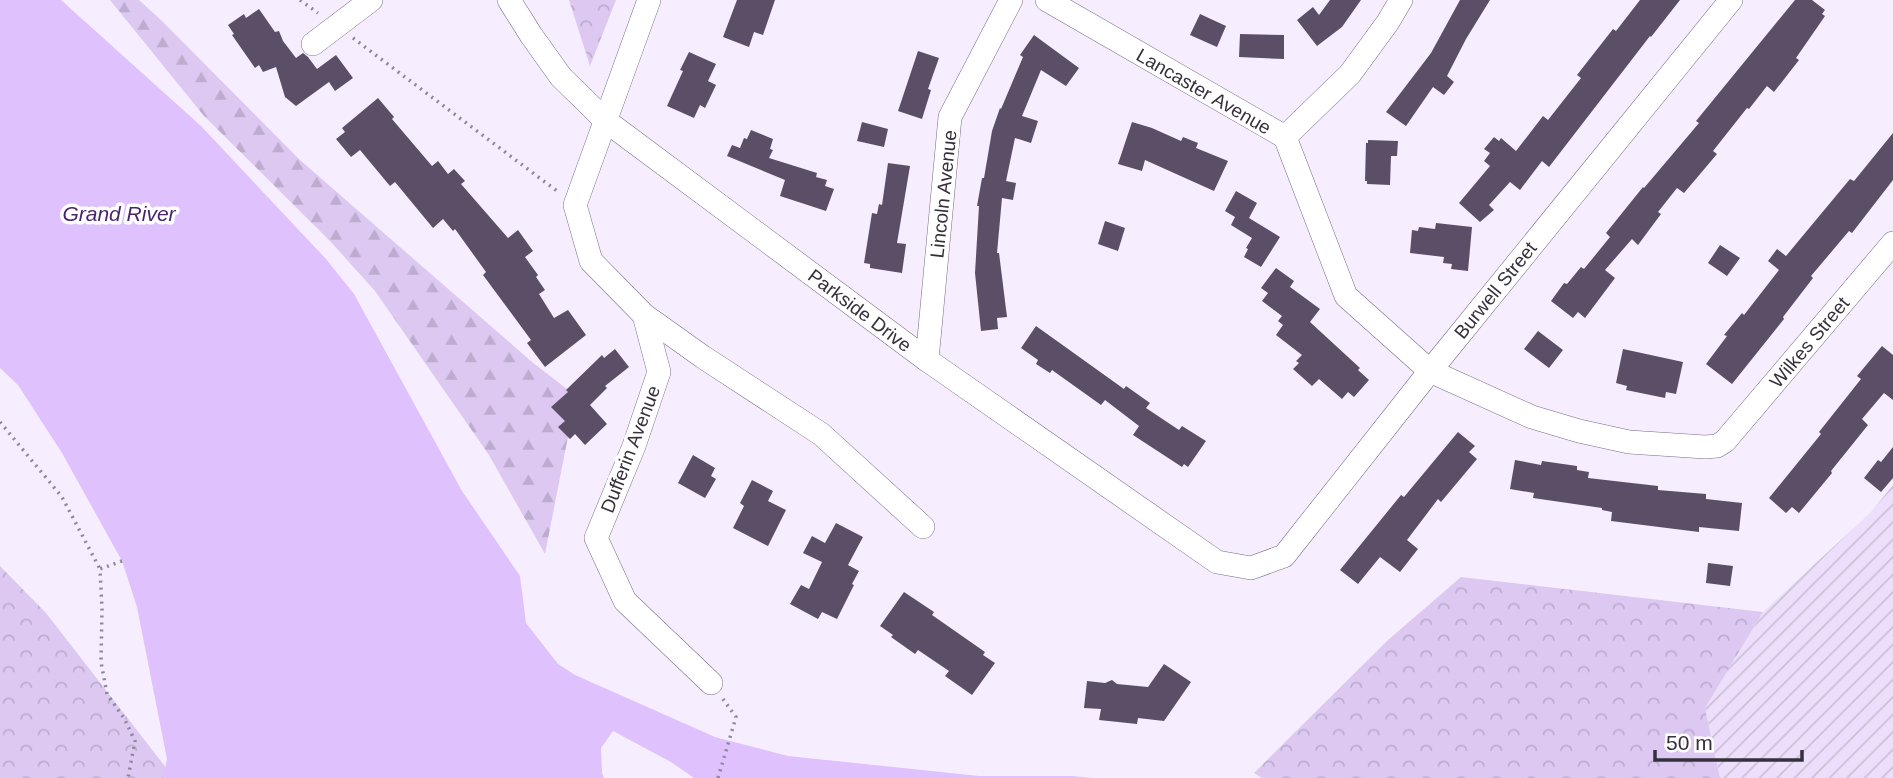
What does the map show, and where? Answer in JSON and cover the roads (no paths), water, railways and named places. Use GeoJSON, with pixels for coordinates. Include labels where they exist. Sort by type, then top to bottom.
{"type":"FeatureCollection","features":[{"type":"Feature","properties":{"kind":"street"},"geometry":{"type":"LineString","coordinates":[[313,44],[371,0]]}},
{"type":"Feature","properties":{"kind":"street","name":"Parkside Drive"},"geometry":{"type":"LineString","coordinates":[[509,0],[561,77],[606,121],[927,360],[1217,562],[1251,568]]}},
{"type":"Feature","properties":{"kind":"street"},"geometry":{"type":"LineString","coordinates":[[606,121],[649,0]]}},
{"type":"Feature","properties":{"kind":"street","name":"Lincoln Avenue"},"geometry":{"type":"LineString","coordinates":[[927,360],[950,117],[1011,0]]}},
{"type":"Feature","properties":{"kind":"street","name":"Lancaster Avenue"},"geometry":{"type":"LineString","coordinates":[[1047,0],[1285,137],[1346,296],[1430,371],[1532,417],[1579,431],[1629,442],[1705,447],[1717,446],[1725,441]]}},
{"type":"Feature","properties":{"kind":"street"},"geometry":{"type":"LineString","coordinates":[[1285,137],[1350,74],[1401,0]]}},
{"type":"Feature","properties":{"kind":"street","name":"Burwell Street"},"geometry":{"type":"LineString","coordinates":[[1251,568],[1284,556],[1430,371],[1731,0]]}},
{"type":"Feature","properties":{"kind":"street","name":"Dufferin Avenue"},"geometry":{"type":"LineString","coordinates":[[606,121],[575,205],[591,261],[644,315],[659,372],[634,446],[596,538],[625,601],[711,683]]}},
{"type":"Feature","properties":{"kind":"street","name":"Wilkes Street"},"geometry":{"type":"LineString","coordinates":[[1725,441],[1893,243]]}},
{"type":"Feature","properties":{"kind":"street"},"geometry":{"type":"LineString","coordinates":[[644,315],[821,434],[923,527]]}},
{"type":"Feature","properties":{"kind":"water","name":"Grand River"},"geometry":{"type":"Polygon","coordinates":[[[0,0],[61,0],[201,126],[326,259],[354,294],[462,491],[520,576],[526,623],[558,664],[575,675],[715,737],[788,756],[979,776],[1092,778],[694,778],[671,762],[613,731],[601,748],[604,778],[163,778],[167,759],[137,607],[122,561],[62,453],[18,385],[0,368],[0,0]]]}}]}
